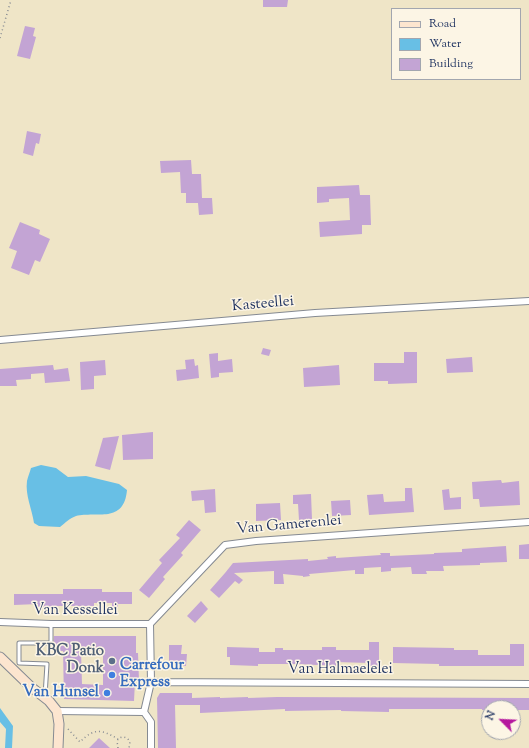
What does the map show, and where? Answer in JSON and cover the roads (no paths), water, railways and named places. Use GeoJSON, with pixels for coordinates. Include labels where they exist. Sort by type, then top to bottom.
{"type":"FeatureCollection","features":[{"type":"Feature","properties":{"kind":"street","name":"Kasteellei"},"geometry":{"type":"LineString","coordinates":[[0,340],[315,313],[529,301]]}},
{"type":"Feature","properties":{"kind":"street","name":"Van Gamerenlei"},"geometry":{"type":"LineString","coordinates":[[150,624],[224,545],[256,541],[529,522]]}},
{"type":"Feature","properties":{"kind":"street","name":"Van Kessellei"},"geometry":{"type":"LineString","coordinates":[[0,622],[51,624],[150,624]]}},
{"type":"Feature","properties":{"kind":"street"},"geometry":{"type":"LineString","coordinates":[[150,624],[151,682],[144,712],[151,722],[151,748]]}},
{"type":"Feature","properties":{"kind":"street"},"geometry":{"type":"LineString","coordinates":[[0,657],[31,687],[45,697],[57,711],[59,724],[58,748]]}},
{"type":"Feature","properties":{"kind":"street","name":"Van Halmaelelei"},"geometry":{"type":"LineString","coordinates":[[151,682],[529,684]]}},
{"type":"Feature","properties":{"kind":"street"},"geometry":{"type":"LineString","coordinates":[[57,711],[144,712]]}},
{"type":"Feature","properties":{"kind":"lane"},"geometry":{"type":"LineString","coordinates":[[45,697],[47,664],[19,663],[19,643],[51,643],[51,624]]}},
{"type":"Feature","properties":{"kind":"water"},"geometry":{"type":"Polygon","coordinates":[[[41,465],[56,468],[68,477],[86,476],[119,484],[127,490],[125,501],[121,508],[115,512],[101,515],[76,516],[60,527],[39,526],[34,523],[28,497],[27,479],[31,468],[41,465]]]}},
{"type":"Feature","properties":{"kind":"water"},"geometry":{"type":"Polygon","coordinates":[[[0,708],[13,726],[12,748],[5,748],[6,729],[0,722],[0,708]]]}},
{"type":"Feature","properties":{"kind":"place","name":"KBC Patio Donk"},"geometry":{"type":"Point","coordinates":[112,661]}},
{"type":"Feature","properties":{"kind":"place","name":"Carrefour Express"},"geometry":{"type":"Point","coordinates":[112,675]}},
{"type":"Feature","properties":{"kind":"place","name":"Van Hunsel"},"geometry":{"type":"Point","coordinates":[107,693]}}]}
